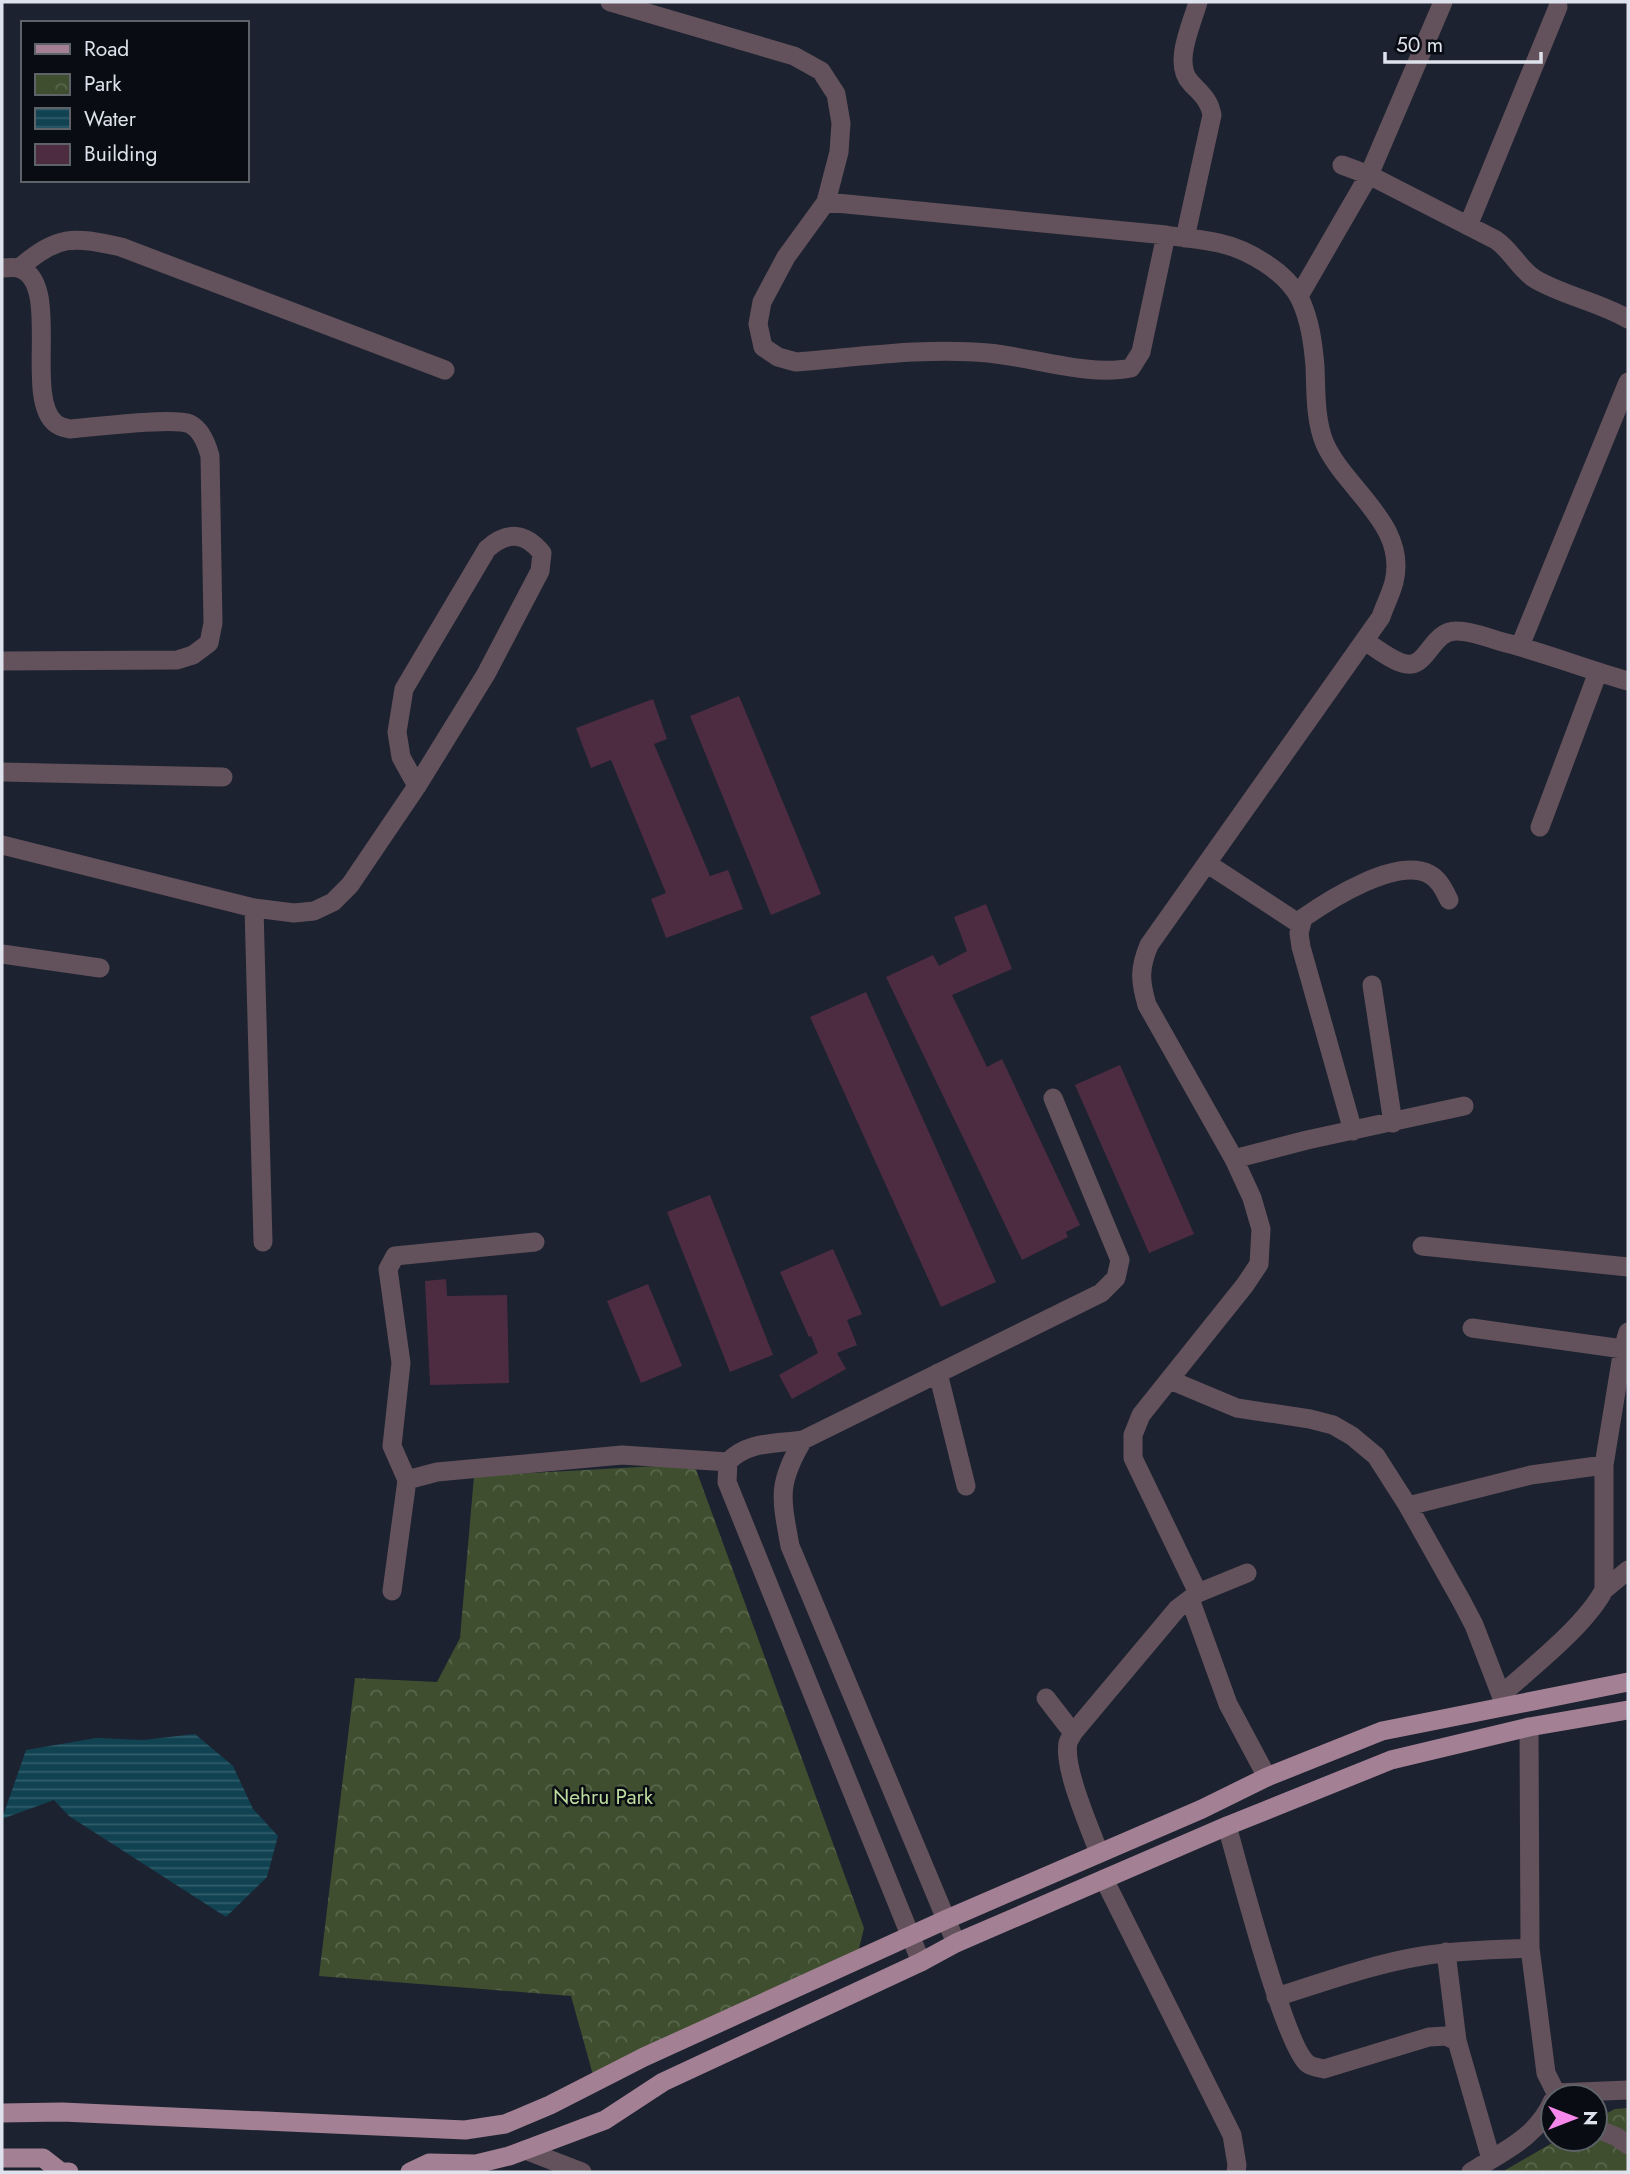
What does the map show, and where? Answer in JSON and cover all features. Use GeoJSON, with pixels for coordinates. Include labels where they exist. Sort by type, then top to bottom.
{"type":"FeatureCollection","features":[{"type":"Feature","properties":{"kind":"main road"},"geometry":{"type":"LineString","coordinates":[[2,2113],[62,2112],[465,2130],[505,2124],[551,2105],[644,2057],[909,1936],[1267,1777],[1382,1731],[1503,1701],[1628,1682]]}},
{"type":"Feature","properties":{"kind":"main road"},"geometry":{"type":"LineString","coordinates":[[410,2172],[429,2163],[476,2164],[525,2150],[605,2120],[663,2082],[921,1962],[956,1943],[1227,1826],[1391,1760],[1529,1727],[1628,1710]]}},
{"type":"Feature","properties":{"kind":"main road"},"geometry":{"type":"LineString","coordinates":[[2,2158],[43,2158],[61,2172],[69,2172]]}},
{"type":"Feature","properties":{"kind":"street"},"geometry":{"type":"LineString","coordinates":[[610,2],[794,56],[821,72],[836,94],[841,123],[839,152],[826,202],[786,257],[762,302],[758,324],[762,347],[778,357],[796,362],[952,351],[1021,356],[1096,370],[1117,371],[1131,368],[1141,352],[1212,115],[1209,103],[1184,74],[1183,57],[1198,2]]}},
{"type":"Feature","properties":{"kind":"street"},"geometry":{"type":"LineString","coordinates":[[1298,296],[1368,175],[1443,2]]}},
{"type":"Feature","properties":{"kind":"street"},"geometry":{"type":"LineString","coordinates":[[1468,226],[1558,7]]}},
{"type":"Feature","properties":{"kind":"street"},"geometry":{"type":"LineString","coordinates":[[1342,165],[1368,175],[1508,248],[1524,271],[1538,280],[1628,318]]}},
{"type":"Feature","properties":{"kind":"street"},"geometry":{"type":"LineString","coordinates":[[826,202],[1175,237],[1220,243],[1253,255],[1279,274],[1298,296],[1308,322],[1314,353],[1318,419],[1324,441],[1336,465],[1372,507],[1390,537],[1396,558],[1394,581],[1381,617],[1149,945],[1142,963],[1141,986],[1147,1005],[1234,1159],[1252,1198],[1261,1229],[1259,1264],[1141,1415],[1133,1435],[1133,1458],[1194,1596],[1227,1703],[1267,1777]]}},
{"type":"Feature","properties":{"kind":"street"},"geometry":{"type":"LineString","coordinates":[[10,268],[40,250],[58,243],[81,239],[121,247],[446,370]]}},
{"type":"Feature","properties":{"kind":"street"},"geometry":{"type":"LineString","coordinates":[[2,661],[177,660],[192,655],[209,643],[213,622],[210,456],[204,439],[191,424],[172,421],[70,429],[55,424],[46,411],[43,388],[40,295],[33,279],[10,268]]}},
{"type":"Feature","properties":{"kind":"street"},"geometry":{"type":"LineString","coordinates":[[1520,646],[1628,382]]}},
{"type":"Feature","properties":{"kind":"street"},"geometry":{"type":"LineString","coordinates":[[2,845],[254,908],[294,913],[314,911],[333,902],[350,885],[417,786],[486,674],[540,571],[542,554],[532,541],[513,536],[498,539],[487,549],[404,690],[397,732],[401,757],[417,786]]}},
{"type":"Feature","properties":{"kind":"street"},"geometry":{"type":"LineString","coordinates":[[1365,640],[1403,664],[1415,663],[1424,657],[1438,637],[1448,631],[1462,631],[1628,680]]}},
{"type":"Feature","properties":{"kind":"street"},"geometry":{"type":"LineString","coordinates":[[1540,827],[1598,672]]}},
{"type":"Feature","properties":{"kind":"street"},"geometry":{"type":"LineString","coordinates":[[2,772],[223,777]]}},
{"type":"Feature","properties":{"kind":"street"},"geometry":{"type":"LineString","coordinates":[[1208,864],[1301,925]]}},
{"type":"Feature","properties":{"kind":"street"},"geometry":{"type":"LineString","coordinates":[[1353,1131],[1301,947],[1298,933],[1303,918],[1341,894],[1372,879],[1406,871],[1426,872],[1442,886],[1448,900]]}},
{"type":"Feature","properties":{"kind":"street"},"geometry":{"type":"LineString","coordinates":[[254,908],[263,1242]]}},
{"type":"Feature","properties":{"kind":"street"},"geometry":{"type":"LineString","coordinates":[[2,954],[100,968]]}},
{"type":"Feature","properties":{"kind":"street"},"geometry":{"type":"LineString","coordinates":[[1372,985],[1393,1123]]}},
{"type":"Feature","properties":{"kind":"street"},"geometry":{"type":"LineString","coordinates":[[921,1962],[727,1482],[727,1462],[737,1451],[758,1444],[803,1440],[1101,1293],[1116,1278],[1120,1260],[1052,1098]]}},
{"type":"Feature","properties":{"kind":"street"},"geometry":{"type":"LineString","coordinates":[[1234,1159],[1464,1106]]}},
{"type":"Feature","properties":{"kind":"street"},"geometry":{"type":"LineString","coordinates":[[392,1591],[407,1480],[392,1446],[401,1363],[388,1269],[395,1256],[535,1242]]}},
{"type":"Feature","properties":{"kind":"street"},"geometry":{"type":"LineString","coordinates":[[1422,1246],[1628,1268]]}},
{"type":"Feature","properties":{"kind":"street"},"geometry":{"type":"LineString","coordinates":[[1472,1328],[1625,1340],[1604,1465],[1604,1590]]}},
{"type":"Feature","properties":{"kind":"street"},"geometry":{"type":"LineString","coordinates":[[938,1373],[966,1486]]}},
{"type":"Feature","properties":{"kind":"street"},"geometry":{"type":"LineString","coordinates":[[1170,1380],[1237,1408],[1310,1419],[1332,1426],[1352,1436],[1376,1456],[1408,1506],[1474,1625],[1503,1701],[1583,1619],[1598,1602],[1604,1590],[1628,1570]]}},
{"type":"Feature","properties":{"kind":"street"},"geometry":{"type":"LineString","coordinates":[[803,1440],[788,1465],[782,1488],[790,1546],[956,1943]]}},
{"type":"Feature","properties":{"kind":"street"},"geometry":{"type":"LineString","coordinates":[[407,1480],[437,1472],[622,1455],[727,1462]]}},
{"type":"Feature","properties":{"kind":"street"},"geometry":{"type":"LineString","coordinates":[[1408,1506],[1531,1475],[1604,1465]]}},
{"type":"Feature","properties":{"kind":"street"},"geometry":{"type":"LineString","coordinates":[[1099,1853],[1076,1790],[1068,1743],[1073,1733],[1159,1629],[1194,1596],[1247,1573]]}},
{"type":"Feature","properties":{"kind":"street"},"geometry":{"type":"LineString","coordinates":[[1046,1698],[1073,1733]]}},
{"type":"Feature","properties":{"kind":"street"},"geometry":{"type":"LineString","coordinates":[[1529,1727],[1530,1948],[1548,2083]]}},
{"type":"Feature","properties":{"kind":"street"},"geometry":{"type":"LineString","coordinates":[[1227,1826],[1276,1997],[1298,2052],[1308,2065],[1324,2069],[1429,2036],[1447,2036],[1457,2041]]}},
{"type":"Feature","properties":{"kind":"street"},"geometry":{"type":"LineString","coordinates":[[1104,1879],[1232,2135],[1236,2172]]}},
{"type":"Feature","properties":{"kind":"street"},"geometry":{"type":"LineString","coordinates":[[1276,1997],[1388,1963],[1446,1952],[1530,1948]]}},
{"type":"Feature","properties":{"kind":"street"},"geometry":{"type":"LineString","coordinates":[[1446,1952],[1457,2041],[1491,2159]]}},
{"type":"Feature","properties":{"kind":"street"},"geometry":{"type":"LineString","coordinates":[[1609,2093],[1628,2090]]}},
{"type":"Feature","properties":{"kind":"street"},"geometry":{"type":"LineString","coordinates":[[1471,2172],[1513,2148],[1533,2132],[1539,2123]]}},
{"type":"Feature","properties":{"kind":"street"},"geometry":{"type":"LineString","coordinates":[[1609,2134],[1628,2145]]}},
{"type":"Feature","properties":{"kind":"street"},"geometry":{"type":"LineString","coordinates":[[525,2150],[582,2172]]}},
{"type":"Feature","properties":{"kind":"green space","name":"Nehru Park"},"geometry":{"type":"Polygon","coordinates":[[[694,1464],[864,1928],[858,1953],[593,2075],[571,1996],[319,1976],[355,1678],[437,1682],[460,1638],[474,1476],[694,1464]]]}},
{"type":"Feature","properties":{"kind":"green space"},"geometry":{"type":"Polygon","coordinates":[[[1628,2108],[1628,2172],[1502,2172],[1539,2151],[1539,2153],[1609,2153],[1609,2112],[1628,2108]]]}},
{"type":"Feature","properties":{"kind":"water"},"geometry":{"type":"Polygon","coordinates":[[[195,1734],[233,1766],[253,1809],[278,1836],[267,1877],[226,1917],[69,1816],[54,1800],[2,1819],[26,1750],[96,1738],[143,1740],[195,1734]]]}},
{"type":"Feature","properties":{"kind":"building"},"geometry":{"type":"Polygon","coordinates":[[[739,696],[821,894],[771,915],[690,716],[739,696]]]}},
{"type":"Feature","properties":{"kind":"building"},"geometry":{"type":"Polygon","coordinates":[[[653,699],[667,739],[654,744],[710,876],[728,870],[743,909],[666,938],[651,899],[666,893],[611,760],[591,768],[576,728],[653,699]]]}},
{"type":"Feature","properties":{"kind":"building"},"geometry":{"type":"Polygon","coordinates":[[[986,904],[1012,969],[952,995],[987,1067],[1002,1059],[1080,1225],[1066,1232],[1068,1237],[1022,1260],[886,977],[933,955],[939,966],[967,951],[954,917],[986,904]]]}},
{"type":"Feature","properties":{"kind":"building"},"geometry":{"type":"Polygon","coordinates":[[[866,992],[996,1282],[941,1307],[810,1017],[866,992]]]}},
{"type":"Feature","properties":{"kind":"building"},"geometry":{"type":"Polygon","coordinates":[[[1120,1065],[1194,1234],[1149,1253],[1075,1085],[1120,1065]]]}},
{"type":"Feature","properties":{"kind":"building"},"geometry":{"type":"Polygon","coordinates":[[[710,1195],[773,1355],[730,1372],[667,1212],[710,1195]]]}},
{"type":"Feature","properties":{"kind":"building"},"geometry":{"type":"Polygon","coordinates":[[[833,1249],[862,1314],[847,1320],[857,1345],[837,1353],[846,1369],[792,1399],[779,1375],[818,1353],[780,1272],[833,1249]]]}},
{"type":"Feature","properties":{"kind":"building"},"geometry":{"type":"Polygon","coordinates":[[[446,1279],[447,1296],[507,1295],[509,1383],[430,1385],[425,1281],[446,1279]]]}},
{"type":"Feature","properties":{"kind":"building"},"geometry":{"type":"Polygon","coordinates":[[[648,1284],[682,1366],[641,1383],[607,1301],[648,1284]]]}}]}
